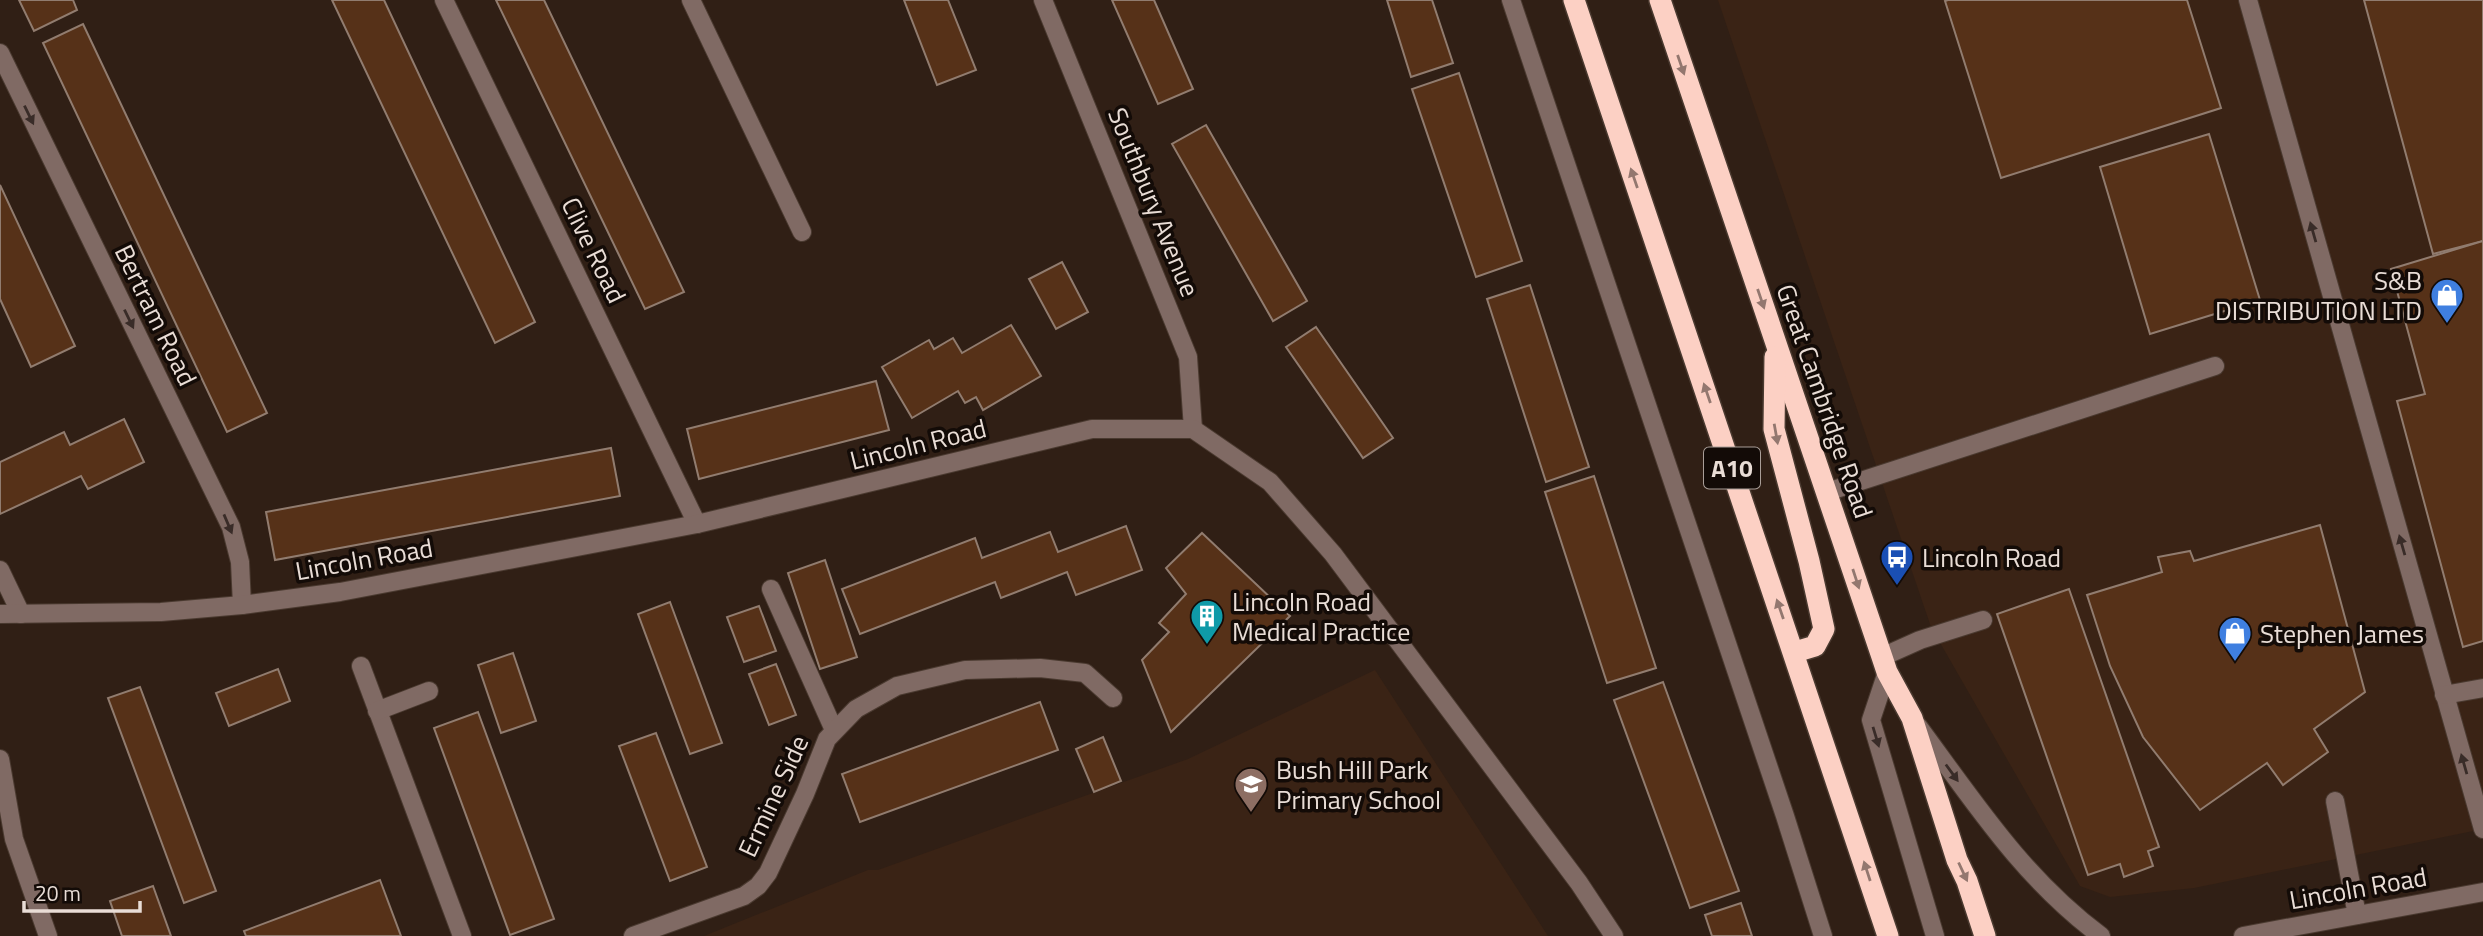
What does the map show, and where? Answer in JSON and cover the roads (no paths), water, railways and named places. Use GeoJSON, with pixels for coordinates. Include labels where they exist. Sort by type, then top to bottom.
{"type":"FeatureCollection","features":[{"type":"Feature","properties":{"kind":"highway","name":"A10"},"geometry":{"type":"LineString","coordinates":[[1574,0],[1795,652],[1888,936]]}},
{"type":"Feature","properties":{"kind":"highway","name":"Great Cambridge Road"},"geometry":{"type":"LineString","coordinates":[[1660,0],[1884,664],[1912,718],[1957,860],[1967,881],[1985,936]]}},
{"type":"Feature","properties":{"kind":"highway","name":"A10"},"geometry":{"type":"LineString","coordinates":[[1775,341],[1774,429],[1824,629],[1815,646],[1795,652]]}},
{"type":"Feature","properties":{"kind":"street","name":"Clive Road"},"geometry":{"type":"LineString","coordinates":[[444,0],[697,524]]}},
{"type":"Feature","properties":{"kind":"street"},"geometry":{"type":"LineString","coordinates":[[691,0],[802,232]]}},
{"type":"Feature","properties":{"kind":"street","name":"Southbury Avenue"},"geometry":{"type":"LineString","coordinates":[[1043,0],[1188,357],[1193,429]]}},
{"type":"Feature","properties":{"kind":"street"},"geometry":{"type":"LineString","coordinates":[[1511,0],[1823,936]]}},
{"type":"Feature","properties":{"kind":"street"},"geometry":{"type":"LineString","coordinates":[[2248,0],[2483,829]]}},
{"type":"Feature","properties":{"kind":"street","name":"Bertram Road"},"geometry":{"type":"LineString","coordinates":[[0,53],[231,527],[240,562],[242,605]]}},
{"type":"Feature","properties":{"kind":"street"},"geometry":{"type":"LineString","coordinates":[[1827,492],[2215,366]]}},
{"type":"Feature","properties":{"kind":"street","name":"Lincoln Road"},"geometry":{"type":"LineString","coordinates":[[0,614],[161,612],[340,592],[697,524],[1092,429],[1193,429]]}},
{"type":"Feature","properties":{"kind":"street"},"geometry":{"type":"LineString","coordinates":[[1193,429],[1270,482],[1333,554],[1579,883],[1614,936]]}},
{"type":"Feature","properties":{"kind":"street"},"geometry":{"type":"LineString","coordinates":[[0,570],[20,614]]}},
{"type":"Feature","properties":{"kind":"street"},"geometry":{"type":"LineString","coordinates":[[771,589],[834,730]]}},
{"type":"Feature","properties":{"kind":"street"},"geometry":{"type":"LineString","coordinates":[[1935,936],[1871,720],[1884,664],[1920,640],[1983,620]]}},
{"type":"Feature","properties":{"kind":"street"},"geometry":{"type":"LineString","coordinates":[[361,666],[461,936]]}},
{"type":"Feature","properties":{"kind":"street","name":"Ermine Side"},"geometry":{"type":"LineString","coordinates":[[633,936],[744,896],[758,886],[768,873],[827,739],[856,709],[898,686],[965,670],[1040,668],[1085,673],[1113,698]]}},
{"type":"Feature","properties":{"kind":"street"},"geometry":{"type":"LineString","coordinates":[[2444,695],[2483,688]]}},
{"type":"Feature","properties":{"kind":"street"},"geometry":{"type":"LineString","coordinates":[[377,711],[429,691]]}},
{"type":"Feature","properties":{"kind":"street"},"geometry":{"type":"LineString","coordinates":[[1912,718],[2024,868],[2075,917],[2101,936]]}},
{"type":"Feature","properties":{"kind":"street"},"geometry":{"type":"LineString","coordinates":[[0,759],[14,839],[48,936]]}},
{"type":"Feature","properties":{"kind":"street"},"geometry":{"type":"LineString","coordinates":[[2335,801],[2357,915]]}},
{"type":"Feature","properties":{"kind":"street","name":"Lincoln Road"},"geometry":{"type":"LineString","coordinates":[[2243,936],[2483,892]]}},
{"type":"Feature","properties":{"kind":"place","name":"S&B DISTRIBUTION LTD"},"geometry":{"type":"Point","coordinates":[2447,325]}},
{"type":"Feature","properties":{"kind":"place","name":"Lincoln Road"},"geometry":{"type":"Point","coordinates":[1897,587]}},
{"type":"Feature","properties":{"kind":"place","name":"Lincoln Road Medical Practice"},"geometry":{"type":"Point","coordinates":[1207,646]}},
{"type":"Feature","properties":{"kind":"place","name":"Stephen James"},"geometry":{"type":"Point","coordinates":[2235,663]}},
{"type":"Feature","properties":{"kind":"place","name":"Bush Hill Park Primary School"},"geometry":{"type":"Point","coordinates":[1251,814]}}]}
